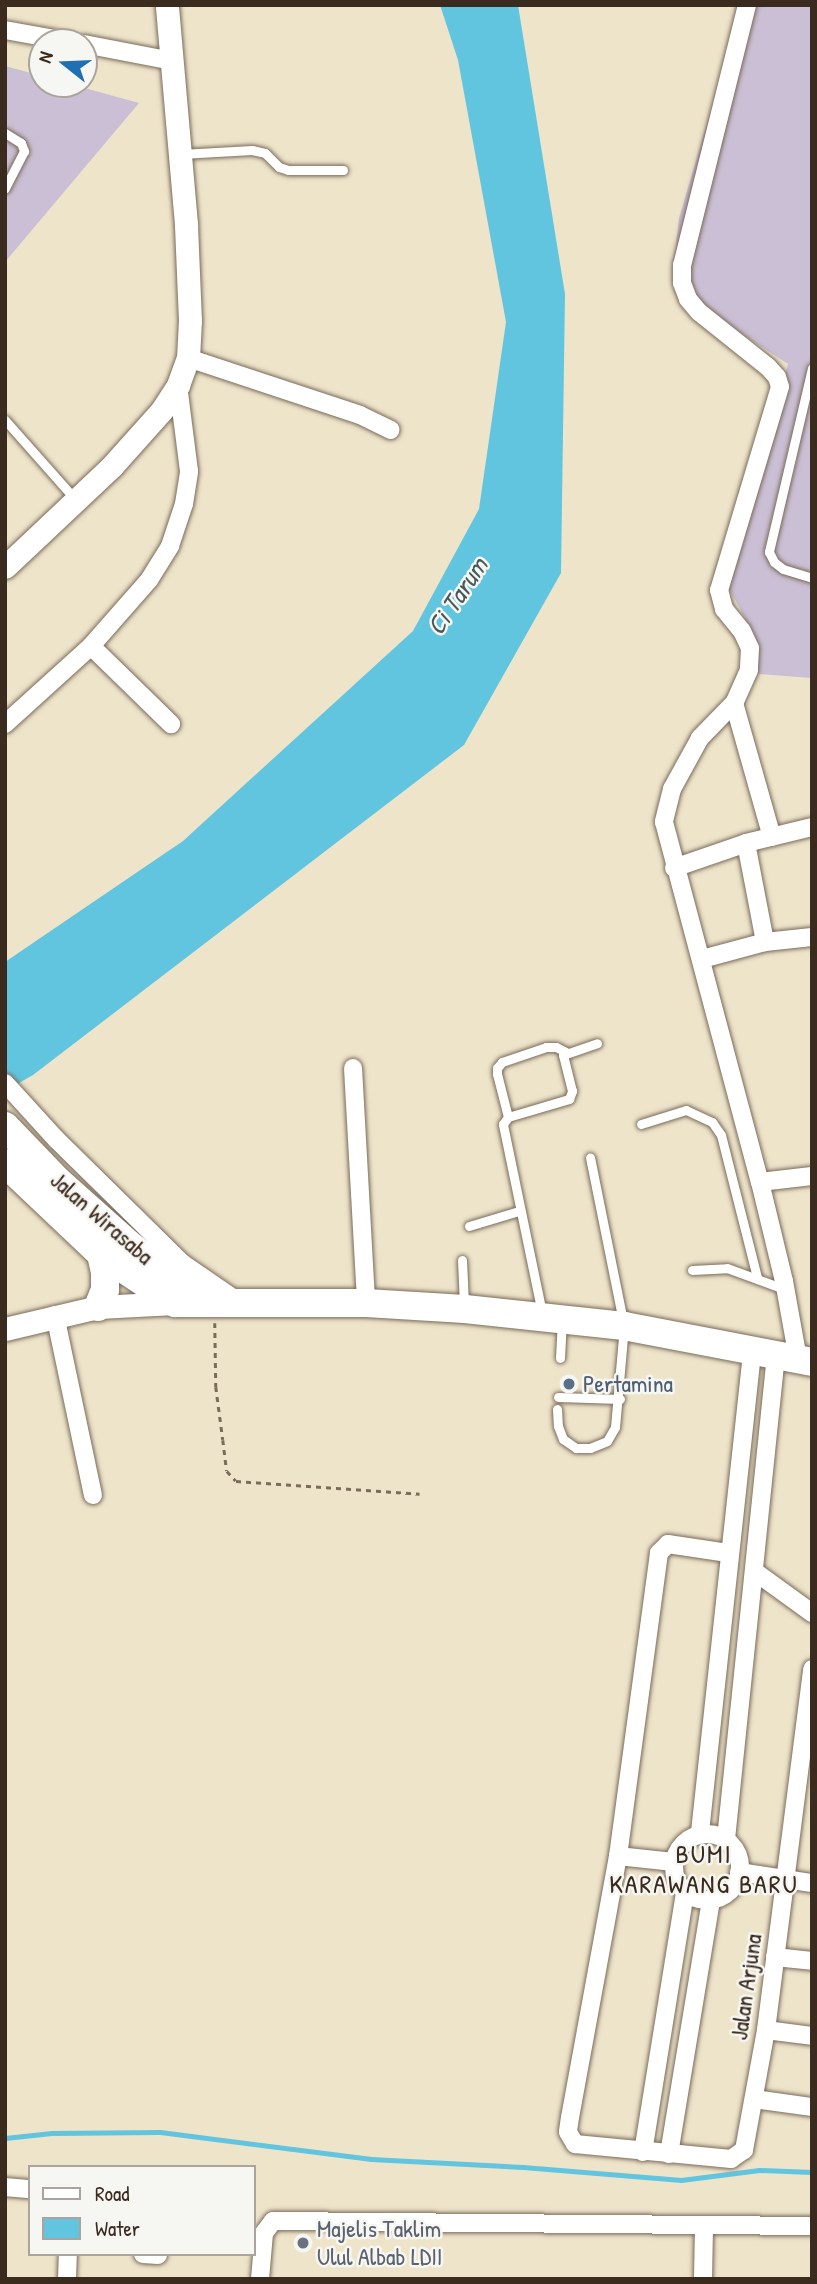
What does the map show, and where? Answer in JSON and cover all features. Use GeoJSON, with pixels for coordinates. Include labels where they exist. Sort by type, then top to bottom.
{"type":"FeatureCollection","features":[{"type":"Feature","properties":{"kind":"main road","name":"Jalan Wirasaba"},"geometry":{"type":"LineString","coordinates":[[5,1126],[49,1190],[101,1254],[175,1303]]}},
{"type":"Feature","properties":{"kind":"main road","name":"Jalan Wirasaba"},"geometry":{"type":"LineString","coordinates":[[5,1163],[220,1303]]}},
{"type":"Feature","properties":{"kind":"main road"},"geometry":{"type":"LineString","coordinates":[[98,1307],[105,1290],[106,1272],[101,1254]]}},
{"type":"Feature","properties":{"kind":"main road"},"geometry":{"type":"LineString","coordinates":[[175,1303],[366,1303],[464,1309],[624,1326],[784,1356]]}},
{"type":"Feature","properties":{"kind":"street"},"geometry":{"type":"LineString","coordinates":[[5,567],[76,500],[162,410],[178,386],[188,358],[190,307],[167,5]]}},
{"type":"Feature","properties":{"kind":"street"},"geometry":{"type":"LineString","coordinates":[[726,1839],[770,1417],[784,1356],[786,1290],[702,959],[674,868],[664,821],[672,789],[700,738],[734,703],[749,670],[750,648],[742,631],[724,609],[719,590],[780,387],[777,377],[768,367],[699,312],[688,299],[682,283],[682,265],[747,5]]}},
{"type":"Feature","properties":{"kind":"street"},"geometry":{"type":"LineString","coordinates":[[5,30],[28,34]]}},
{"type":"Feature","properties":{"kind":"street"},"geometry":{"type":"LineString","coordinates":[[98,47],[172,61]]}},
{"type":"Feature","properties":{"kind":"street"},"geometry":{"type":"LineString","coordinates":[[188,358],[360,415],[391,430]]}},
{"type":"Feature","properties":{"kind":"street"},"geometry":{"type":"LineString","coordinates":[[5,723],[91,646],[149,580],[170,546],[184,504],[189,471],[178,386]]}},
{"type":"Feature","properties":{"kind":"street"},"geometry":{"type":"LineString","coordinates":[[91,646],[171,724]]}},
{"type":"Feature","properties":{"kind":"street"},"geometry":{"type":"LineString","coordinates":[[734,703],[772,838]]}},
{"type":"Feature","properties":{"kind":"street"},"geometry":{"type":"LineString","coordinates":[[674,868],[747,843],[812,827]]}},
{"type":"Feature","properties":{"kind":"street"},"geometry":{"type":"LineString","coordinates":[[747,843],[765,942]]}},
{"type":"Feature","properties":{"kind":"street"},"geometry":{"type":"LineString","coordinates":[[702,959],[765,942],[812,937]]}},
{"type":"Feature","properties":{"kind":"street"},"geometry":{"type":"LineString","coordinates":[[353,1068],[366,1303]]}},
{"type":"Feature","properties":{"kind":"street"},"geometry":{"type":"LineString","coordinates":[[5,1083],[56,1139],[220,1303]]}},
{"type":"Feature","properties":{"kind":"street"},"geometry":{"type":"LineString","coordinates":[[760,1182],[812,1176]]}},
{"type":"Feature","properties":{"kind":"street"},"geometry":{"type":"LineString","coordinates":[[5,1329],[55,1315],[98,1307],[175,1303]]}},
{"type":"Feature","properties":{"kind":"street"},"geometry":{"type":"LineString","coordinates":[[55,1315],[93,1495]]}},
{"type":"Feature","properties":{"kind":"street"},"geometry":{"type":"LineString","coordinates":[[700,1832],[726,1839],[739,1857],[736,1883],[725,1895],[711,1900],[697,1899],[685,1892],[678,1883],[674,1862],[681,1846],[700,1832],[744,1415],[784,1356]]}},
{"type":"Feature","properties":{"kind":"street"},"geometry":{"type":"LineString","coordinates":[[744,1415],[770,1417]]}},
{"type":"Feature","properties":{"kind":"street"},"geometry":{"type":"LineString","coordinates":[[711,1900],[669,2154],[575,2144],[568,2132],[618,1856],[659,1553],[667,1544],[728,1553]]}},
{"type":"Feature","properties":{"kind":"street"},"geometry":{"type":"LineString","coordinates":[[754,1571],[812,1614]]}},
{"type":"Feature","properties":{"kind":"street","name":"Jalan Arjuna"},"geometry":{"type":"LineString","coordinates":[[669,2154],[736,2158],[746,2145],[766,2030],[812,1669]]}},
{"type":"Feature","properties":{"kind":"street"},"geometry":{"type":"LineString","coordinates":[[618,1856],[674,1862]]}},
{"type":"Feature","properties":{"kind":"street"},"geometry":{"type":"LineString","coordinates":[[739,1872],[812,1883]]}},
{"type":"Feature","properties":{"kind":"street"},"geometry":{"type":"LineString","coordinates":[[643,2152],[685,1892]]}},
{"type":"Feature","properties":{"kind":"street"},"geometry":{"type":"LineString","coordinates":[[775,1957],[812,1961]]}},
{"type":"Feature","properties":{"kind":"street"},"geometry":{"type":"LineString","coordinates":[[766,2030],[812,2036]]}},
{"type":"Feature","properties":{"kind":"street"},"geometry":{"type":"LineString","coordinates":[[754,2099],[812,2107]]}},
{"type":"Feature","properties":{"kind":"street"},"geometry":{"type":"LineString","coordinates":[[5,2187],[28,2189]]}},
{"type":"Feature","properties":{"kind":"street"},"geometry":{"type":"LineString","coordinates":[[260,2279],[264,2233],[273,2221],[812,2226]]}},
{"type":"Feature","properties":{"kind":"street"},"geometry":{"type":"LineString","coordinates":[[703,2279],[704,2226]]}},
{"type":"Feature","properties":{"kind":"street"},"geometry":{"type":"LineString","coordinates":[[67,2279],[68,2256]]}},
{"type":"Feature","properties":{"kind":"lane"},"geometry":{"type":"LineString","coordinates":[[5,133],[21,143],[24,151],[5,188]]}},
{"type":"Feature","properties":{"kind":"lane"},"geometry":{"type":"LineString","coordinates":[[180,154],[252,149],[265,153],[288,170],[343,170]]}},
{"type":"Feature","properties":{"kind":"lane"},"geometry":{"type":"LineString","coordinates":[[812,368],[769,551],[774,562],[783,569],[812,578]]}},
{"type":"Feature","properties":{"kind":"lane"},"geometry":{"type":"LineString","coordinates":[[5,420],[76,500]]}},
{"type":"Feature","properties":{"kind":"lane"},"geometry":{"type":"LineString","coordinates":[[508,1117],[496,1068],[502,1062],[546,1047],[556,1047],[566,1052],[597,1043]]}},
{"type":"Feature","properties":{"kind":"lane"},"geometry":{"type":"LineString","coordinates":[[560,1358],[553,1319],[519,1211],[503,1124],[508,1117],[569,1099],[572,1091],[562,1059],[566,1052]]}},
{"type":"Feature","properties":{"kind":"lane"},"geometry":{"type":"LineString","coordinates":[[641,1124],[687,1110],[712,1122],[721,1135],[757,1278]]}},
{"type":"Feature","properties":{"kind":"lane"},"geometry":{"type":"LineString","coordinates":[[557,1409],[558,1426],[564,1439],[576,1448],[590,1448],[612,1436],[620,1399],[624,1326],[590,1157]]}},
{"type":"Feature","properties":{"kind":"lane"},"geometry":{"type":"LineString","coordinates":[[469,1226],[519,1211]]}},
{"type":"Feature","properties":{"kind":"lane"},"geometry":{"type":"LineString","coordinates":[[462,1260],[464,1309]]}},
{"type":"Feature","properties":{"kind":"lane"},"geometry":{"type":"LineString","coordinates":[[692,1270],[727,1268],[786,1290]]}},
{"type":"Feature","properties":{"kind":"lane"},"geometry":{"type":"LineString","coordinates":[[558,1397],[620,1399]]}},
{"type":"Feature","properties":{"kind":"path"},"geometry":{"type":"LineString","coordinates":[[220,1303],[216,1387],[230,1476],[241,1484],[420,1494]]}},
{"type":"Feature","properties":{"kind":"shaded area"},"geometry":{"type":"Polygon","coordinates":[[[742,5],[812,5],[812,678],[746,673],[754,635],[726,583],[788,364],[691,301],[673,273],[679,218],[742,5]]]}},
{"type":"Feature","properties":{"kind":"shaded area"},"geometry":{"type":"Polygon","coordinates":[[[5,66],[28,72],[28,98],[98,98],[98,92],[139,103],[5,262],[5,66]]]}},
{"type":"Feature","properties":{"kind":"water","name":"Ci Tarum"},"geometry":{"type":"Polygon","coordinates":[[[440,5],[518,5],[565,294],[561,573],[464,745],[33,1075],[5,1091],[5,962],[183,841],[413,631],[479,509],[506,322],[458,60],[440,5]]]}},
{"type":"Feature","properties":{"kind":"waterway"},"geometry":{"type":"LineString","coordinates":[[5,2138],[52,2133],[160,2132],[371,2159],[523,2167],[681,2180],[759,2170],[812,2172]]}},
{"type":"Feature","properties":{"kind":"place","name":"Pertamina"},"geometry":{"type":"Point","coordinates":[569,1384]}},
{"type":"Feature","properties":{"kind":"place","name":"Majelis Taklim Ulul Albab LDII"},"geometry":{"type":"Point","coordinates":[303,2243]}},
{"type":"Feature","properties":{"kind":"district","name":"BUMI KARAWANG BARU"},"geometry":{"type":"Point","coordinates":[704,1868]}}]}
